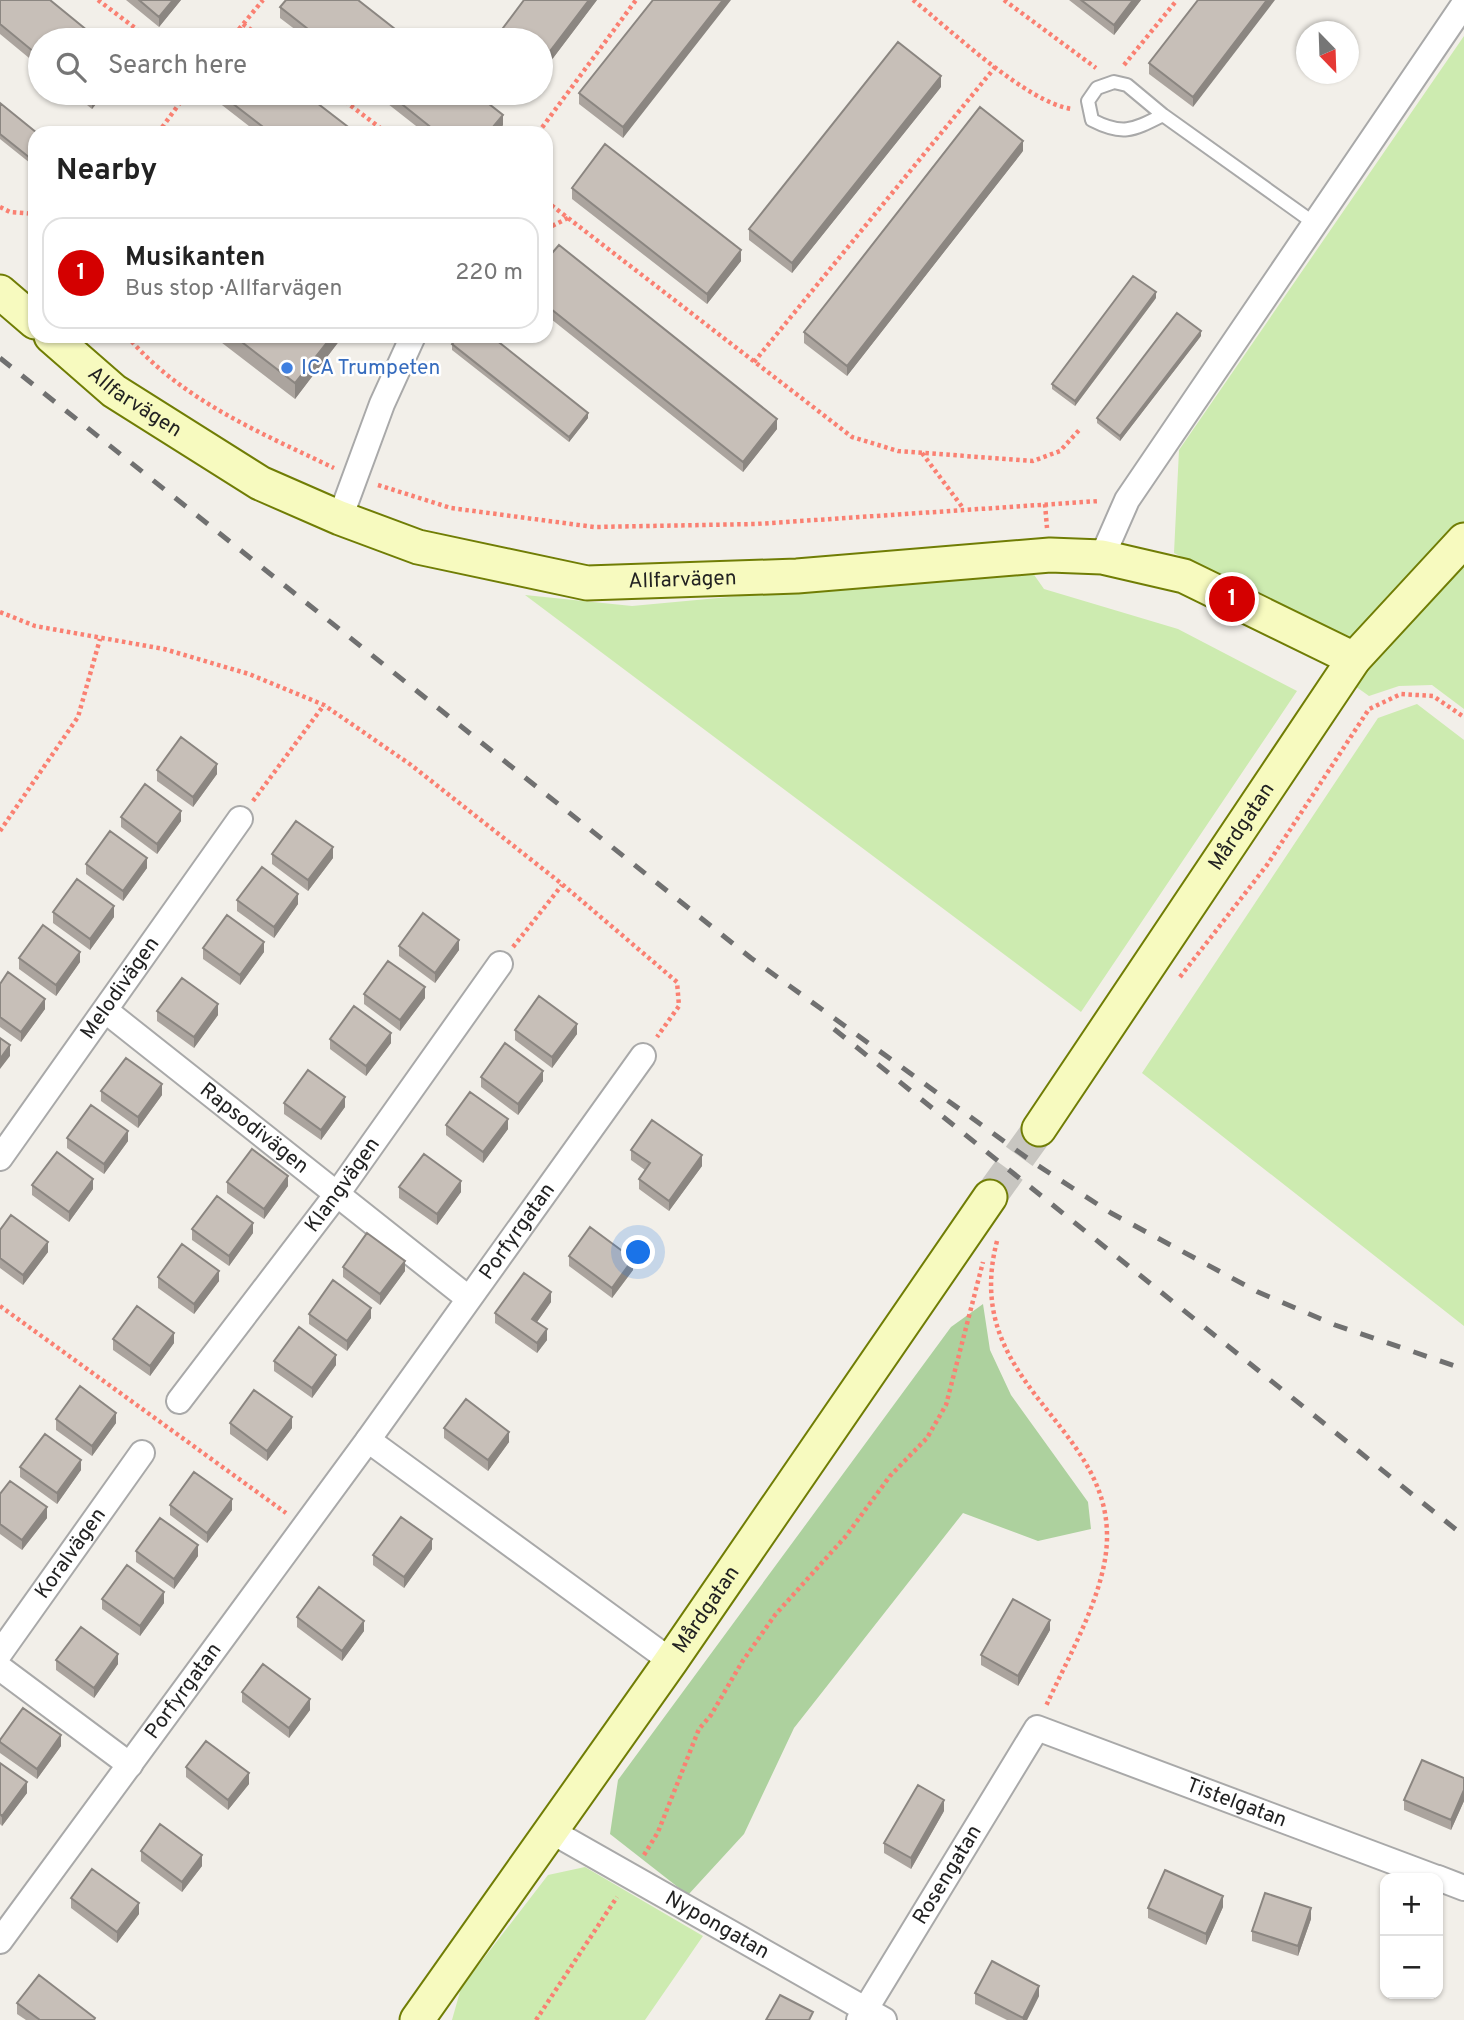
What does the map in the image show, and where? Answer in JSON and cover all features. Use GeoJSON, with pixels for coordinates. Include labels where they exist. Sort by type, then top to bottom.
{"type":"FeatureCollection","features":[{"type":"Feature","properties":{"kind":"street"},"geometry":{"type":"LineString","coordinates":[[1102,557],[1127,499],[1464,4]]}},
{"type":"Feature","properties":{"kind":"street"},"geometry":{"type":"LineString","coordinates":[[0,292],[28,316]]}},
{"type":"Feature","properties":{"kind":"street","name":"Allfarvägen"},"geometry":{"type":"LineString","coordinates":[[59,343],[114,391],[260,483],[340,518],[418,547],[587,583],[797,576],[1050,555],[1102,557],[1184,576],[1354,659]]}},
{"type":"Feature","properties":{"kind":"street"},"geometry":{"type":"LineString","coordinates":[[340,518],[354,477],[410,343]]}},
{"type":"Feature","properties":{"kind":"street","name":"Mårdgatan"},"geometry":{"type":"LineString","coordinates":[[1039,1129],[1354,659],[1464,540]]}},
{"type":"Feature","properties":{"kind":"street","name":"Melodivägen"},"geometry":{"type":"LineString","coordinates":[[0,1158],[240,819]]}},
{"type":"Feature","properties":{"kind":"street","name":"Klangvägen"},"geometry":{"type":"LineString","coordinates":[[178,1401],[337,1194],[500,964]]}},
{"type":"Feature","properties":{"kind":"street","name":"Rapsodivägen"},"geometry":{"type":"LineString","coordinates":[[106,1011],[468,1298]]}},
{"type":"Feature","properties":{"kind":"street","name":"Porfyrgatan"},"geometry":{"type":"LineString","coordinates":[[0,1941],[369,1440],[643,1056]]}},
{"type":"Feature","properties":{"kind":"street","name":"Mårdgatan"},"geometry":{"type":"LineString","coordinates":[[417,2020],[671,1661],[990,1197]]}},
{"type":"Feature","properties":{"kind":"street"},"geometry":{"type":"LineString","coordinates":[[369,1440],[671,1661]]}},
{"type":"Feature","properties":{"kind":"street","name":"Koralvägen"},"geometry":{"type":"LineString","coordinates":[[0,1653],[142,1453]]}},
{"type":"Feature","properties":{"kind":"street"},"geometry":{"type":"LineString","coordinates":[[0,1668],[130,1765]]}},
{"type":"Feature","properties":{"kind":"street","name":"Tistelgatan"},"geometry":{"type":"LineString","coordinates":[[1037,1728],[1424,1873]]}},
{"type":"Feature","properties":{"kind":"street","name":"Rosengatan"},"geometry":{"type":"LineString","coordinates":[[869,2017],[1037,1728]]}},
{"type":"Feature","properties":{"kind":"street","name":"Nypongatan"},"geometry":{"type":"LineString","coordinates":[[551,1831],[869,2017]]}},
{"type":"Feature","properties":{"kind":"street","name":"Tistelgatan"},"geometry":{"type":"LineString","coordinates":[[1443,1880],[1464,1888]]}},
{"type":"Feature","properties":{"kind":"lane"},"geometry":{"type":"LineString","coordinates":[[1163,115],[1133,131],[1110,129],[1092,120],[1088,101],[1097,88],[1109,82],[1127,85],[1163,115],[1314,223]]}},
{"type":"Feature","properties":{"kind":"path"},"geometry":{"type":"LineString","coordinates":[[98,0],[135,28]]}},
{"type":"Feature","properties":{"kind":"path"},"geometry":{"type":"LineString","coordinates":[[240,28],[263,0]]}},
{"type":"Feature","properties":{"kind":"path"},"geometry":{"type":"LineString","coordinates":[[543,126],[636,0]]}},
{"type":"Feature","properties":{"kind":"path"},"geometry":{"type":"LineString","coordinates":[[913,0],[996,66],[1055,107],[1090,112]]}},
{"type":"Feature","properties":{"kind":"path"},"geometry":{"type":"LineString","coordinates":[[1004,0],[1109,82],[1177,0]]}},
{"type":"Feature","properties":{"kind":"path"},"geometry":{"type":"LineString","coordinates":[[243,24],[248,28]]}},
{"type":"Feature","properties":{"kind":"path"},"geometry":{"type":"LineString","coordinates":[[754,362],[996,66]]}},
{"type":"Feature","properties":{"kind":"path"},"geometry":{"type":"LineString","coordinates":[[163,126],[178,105]]}},
{"type":"Feature","properties":{"kind":"path"},"geometry":{"type":"LineString","coordinates":[[350,105],[378,126]]}},
{"type":"Feature","properties":{"kind":"path"},"geometry":{"type":"LineString","coordinates":[[553,206],[852,437],[898,450],[1033,461],[1060,451],[1081,428]]}},
{"type":"Feature","properties":{"kind":"path"},"geometry":{"type":"LineString","coordinates":[[0,207],[10,212],[28,213]]}},
{"type":"Feature","properties":{"kind":"path"},"geometry":{"type":"LineString","coordinates":[[553,226],[568,218]]}},
{"type":"Feature","properties":{"kind":"path"},"geometry":{"type":"LineString","coordinates":[[133,343],[146,358],[228,417],[354,477],[451,508],[594,527],[756,524],[1127,499]]}},
{"type":"Feature","properties":{"kind":"path"},"geometry":{"type":"LineString","coordinates":[[922,453],[963,509]]}},
{"type":"Feature","properties":{"kind":"path"},"geometry":{"type":"LineString","coordinates":[[0,612],[35,626],[163,649],[249,674],[324,705],[411,765],[562,884],[677,982],[679,1006],[643,1056]]}},
{"type":"Feature","properties":{"kind":"path"},"geometry":{"type":"LineString","coordinates":[[0,831],[78,718],[100,639]]}},
{"type":"Feature","properties":{"kind":"path"},"geometry":{"type":"LineString","coordinates":[[1176,982],[1267,865],[1369,709],[1401,694],[1423,695],[1433,696],[1464,718]]}},
{"type":"Feature","properties":{"kind":"path"},"geometry":{"type":"LineString","coordinates":[[240,819],[324,705]]}},
{"type":"Feature","properties":{"kind":"path"},"geometry":{"type":"LineString","coordinates":[[500,964],[562,884]]}},
{"type":"Feature","properties":{"kind":"path"},"geometry":{"type":"LineString","coordinates":[[999,1231],[993,1255],[991,1293],[1000,1338],[1019,1374],[1084,1459],[1104,1496],[1108,1539],[1098,1588],[1037,1728]]}},
{"type":"Feature","properties":{"kind":"path"},"geometry":{"type":"LineString","coordinates":[[536,2020],[658,1832],[699,1729],[711,1715],[742,1662],[775,1615],[846,1536],[890,1476],[927,1438],[946,1405],[984,1258]]}},
{"type":"Feature","properties":{"kind":"path"},"geometry":{"type":"LineString","coordinates":[[0,1306],[304,1526]]}},
{"type":"Feature","properties":{"kind":"path"},"geometry":{"type":"LineString","coordinates":[[142,1453],[178,1401]]}},
{"type":"Feature","properties":{"kind":"green space"},"geometry":{"type":"Polygon","coordinates":[[[1464,36],[1464,523],[1351,642],[1174,553],[1179,450],[1464,36]]]}},
{"type":"Feature","properties":{"kind":"green space"},"geometry":{"type":"Polygon","coordinates":[[[1464,555],[1464,709],[1432,685],[1399,686],[1369,696],[1348,681],[1464,555]]]}},
{"type":"Feature","properties":{"kind":"green space"},"geometry":{"type":"Polygon","coordinates":[[[1030,569],[1044,589],[1178,629],[1297,691],[1081,1012],[525,595],[632,606],[1030,569]]]}},
{"type":"Feature","properties":{"kind":"green space"},"geometry":{"type":"Polygon","coordinates":[[[1417,704],[1464,740],[1464,1326],[1142,1073],[1378,718],[1417,704]]]}},
{"type":"Feature","properties":{"kind":"green space"},"geometry":{"type":"Polygon","coordinates":[[[983,1304],[990,1350],[1011,1395],[1088,1502],[1091,1529],[1038,1541],[963,1513],[794,1728],[744,1834],[688,1895],[610,1834],[618,1780],[951,1327],[983,1304]]]}},
{"type":"Feature","properties":{"kind":"green space"},"geometry":{"type":"Polygon","coordinates":[[[585,1867],[703,1936],[645,2020],[452,2020],[461,1988],[548,1875],[585,1867]]]}},
{"type":"Feature","properties":{"kind":"building"},"geometry":{"type":"Polygon","coordinates":[[[0,0],[50,0],[84,28],[28,28],[28,47],[0,24],[0,0]]]}},
{"type":"Feature","properties":{"kind":"building"},"geometry":{"type":"Polygon","coordinates":[[[139,0],[173,0],[159,17],[139,0]]]}},
{"type":"Feature","properties":{"kind":"building"},"geometry":{"type":"Polygon","coordinates":[[[286,0],[358,0],[394,28],[307,28],[280,7],[286,0]]]}},
{"type":"Feature","properties":{"kind":"building"},"geometry":{"type":"Polygon","coordinates":[[[524,0],[589,0],[553,47],[553,28],[503,28],[524,0]]]}},
{"type":"Feature","properties":{"kind":"building"},"geometry":{"type":"Polygon","coordinates":[[[653,0],[723,0],[623,127],[579,93],[653,0]]]}},
{"type":"Feature","properties":{"kind":"building"},"geometry":{"type":"Polygon","coordinates":[[[1081,0],[1133,0],[1114,25],[1081,0]]]}},
{"type":"Feature","properties":{"kind":"building"},"geometry":{"type":"Polygon","coordinates":[[[1198,0],[1267,0],[1193,97],[1149,63],[1198,0]]]}},
{"type":"Feature","properties":{"kind":"building"},"geometry":{"type":"Polygon","coordinates":[[[898,42],[941,76],[792,263],[749,229],[898,42]]]}},
{"type":"Feature","properties":{"kind":"building"},"geometry":{"type":"Polygon","coordinates":[[[0,103],[28,126],[28,156],[0,134],[0,103]]]}},
{"type":"Feature","properties":{"kind":"building"},"geometry":{"type":"Polygon","coordinates":[[[235,105],[320,105],[347,126],[262,126],[235,105]]]}},
{"type":"Feature","properties":{"kind":"building"},"geometry":{"type":"Polygon","coordinates":[[[403,105],[490,105],[503,115],[494,126],[429,126],[403,105]]]}},
{"type":"Feature","properties":{"kind":"building"},"geometry":{"type":"Polygon","coordinates":[[[980,107],[1023,141],[847,366],[804,332],[980,107]]]}},
{"type":"Feature","properties":{"kind":"building"},"geometry":{"type":"Polygon","coordinates":[[[605,144],[741,250],[707,294],[572,188],[605,144]]]}},
{"type":"Feature","properties":{"kind":"building"},"geometry":{"type":"Polygon","coordinates":[[[559,245],[777,419],[743,462],[553,311],[553,252],[559,245]]]}},
{"type":"Feature","properties":{"kind":"building"},"geometry":{"type":"Polygon","coordinates":[[[1133,276],[1156,292],[1075,401],[1052,384],[1133,276]]]}},
{"type":"Feature","properties":{"kind":"building"},"geometry":{"type":"Polygon","coordinates":[[[1177,313],[1201,331],[1120,436],[1097,418],[1177,313]]]}},
{"type":"Feature","properties":{"kind":"building"},"geometry":{"type":"Polygon","coordinates":[[[243,343],[326,343],[295,383],[243,343]]]}},
{"type":"Feature","properties":{"kind":"building"},"geometry":{"type":"Polygon","coordinates":[[[500,343],[588,413],[569,437],[452,344],[500,343]]]}},
{"type":"Feature","properties":{"kind":"building"},"geometry":{"type":"Polygon","coordinates":[[[181,737],[217,764],[193,797],[157,770],[181,737]]]}},
{"type":"Feature","properties":{"kind":"building"},"geometry":{"type":"Polygon","coordinates":[[[145,784],[181,811],[157,844],[121,817],[145,784]]]}},
{"type":"Feature","properties":{"kind":"building"},"geometry":{"type":"Polygon","coordinates":[[[296,821],[333,847],[308,880],[272,854],[296,821]]]}},
{"type":"Feature","properties":{"kind":"building"},"geometry":{"type":"Polygon","coordinates":[[[110,831],[147,858],[123,891],[86,864],[110,831]]]}},
{"type":"Feature","properties":{"kind":"building"},"geometry":{"type":"Polygon","coordinates":[[[262,867],[298,894],[274,927],[237,900],[262,867]]]}},
{"type":"Feature","properties":{"kind":"building"},"geometry":{"type":"Polygon","coordinates":[[[77,879],[114,906],[90,939],[53,912],[77,879]]]}},
{"type":"Feature","properties":{"kind":"building"},"geometry":{"type":"Polygon","coordinates":[[[423,913],[459,940],[435,973],[399,946],[423,913]]]}},
{"type":"Feature","properties":{"kind":"building"},"geometry":{"type":"Polygon","coordinates":[[[227,915],[264,942],[240,975],[203,948],[227,915]]]}},
{"type":"Feature","properties":{"kind":"building"},"geometry":{"type":"Polygon","coordinates":[[[43,925],[80,952],[56,985],[19,958],[43,925]]]}},
{"type":"Feature","properties":{"kind":"building"},"geometry":{"type":"Polygon","coordinates":[[[388,961],[425,987],[400,1020],[364,994],[388,961]]]}},
{"type":"Feature","properties":{"kind":"building"},"geometry":{"type":"Polygon","coordinates":[[[8,972],[45,999],[21,1032],[0,1017],[0,984],[8,972]]]}},
{"type":"Feature","properties":{"kind":"building"},"geometry":{"type":"Polygon","coordinates":[[[182,978],[218,1004],[194,1037],[157,1011],[182,978]]]}},
{"type":"Feature","properties":{"kind":"building"},"geometry":{"type":"Polygon","coordinates":[[[539,996],[577,1024],[552,1057],[515,1030],[539,996]]]}},
{"type":"Feature","properties":{"kind":"building"},"geometry":{"type":"Polygon","coordinates":[[[354,1006],[391,1033],[366,1066],[330,1039],[354,1006]]]}},
{"type":"Feature","properties":{"kind":"building"},"geometry":{"type":"Polygon","coordinates":[[[0,1038],[10,1045],[0,1059],[0,1038]]]}},
{"type":"Feature","properties":{"kind":"building"},"geometry":{"type":"Polygon","coordinates":[[[505,1043],[543,1071],[518,1104],[481,1077],[505,1043]]]}},
{"type":"Feature","properties":{"kind":"building"},"geometry":{"type":"Polygon","coordinates":[[[126,1058],[162,1084],[138,1117],[101,1091],[126,1058]]]}},
{"type":"Feature","properties":{"kind":"building"},"geometry":{"type":"Polygon","coordinates":[[[308,1070],[345,1097],[321,1130],[284,1103],[308,1070]]]}},
{"type":"Feature","properties":{"kind":"building"},"geometry":{"type":"Polygon","coordinates":[[[470,1092],[508,1119],[483,1152],[446,1125],[470,1092]]]}},
{"type":"Feature","properties":{"kind":"building"},"geometry":{"type":"Polygon","coordinates":[[[91,1105],[128,1131],[104,1164],[67,1138],[91,1105]]]}},
{"type":"Feature","properties":{"kind":"building"},"geometry":{"type":"Polygon","coordinates":[[[652,1120],[702,1155],[669,1201],[639,1179],[650,1163],[631,1150],[652,1120]]]}},
{"type":"Feature","properties":{"kind":"building"},"geometry":{"type":"Polygon","coordinates":[[[252,1149],[288,1176],[264,1209],[227,1182],[252,1149]]]}},
{"type":"Feature","properties":{"kind":"building"},"geometry":{"type":"Polygon","coordinates":[[[57,1152],[93,1179],[69,1212],[32,1185],[57,1152]]]}},
{"type":"Feature","properties":{"kind":"building"},"geometry":{"type":"Polygon","coordinates":[[[424,1154],[461,1181],[437,1214],[399,1187],[424,1154]]]}},
{"type":"Feature","properties":{"kind":"building"},"geometry":{"type":"Polygon","coordinates":[[[217,1196],[253,1223],[229,1256],[192,1229],[217,1196]]]}},
{"type":"Feature","properties":{"kind":"building"},"geometry":{"type":"Polygon","coordinates":[[[11,1215],[48,1242],[23,1275],[0,1258],[0,1230],[11,1215]]]}},
{"type":"Feature","properties":{"kind":"building"},"geometry":{"type":"Polygon","coordinates":[[[590,1227],[633,1259],[612,1288],[569,1256],[590,1227]]]}},
{"type":"Feature","properties":{"kind":"building"},"geometry":{"type":"Polygon","coordinates":[[[367,1233],[405,1261],[380,1294],[343,1267],[367,1233]]]}},
{"type":"Feature","properties":{"kind":"building"},"geometry":{"type":"Polygon","coordinates":[[[182,1244],[219,1271],[194,1304],[158,1277],[182,1244]]]}},
{"type":"Feature","properties":{"kind":"building"},"geometry":{"type":"Polygon","coordinates":[[[524,1273],[551,1292],[532,1319],[547,1329],[537,1343],[495,1313],[524,1273]]]}},
{"type":"Feature","properties":{"kind":"building"},"geometry":{"type":"Polygon","coordinates":[[[333,1280],[371,1308],[347,1341],[309,1314],[333,1280]]]}},
{"type":"Feature","properties":{"kind":"building"},"geometry":{"type":"Polygon","coordinates":[[[137,1306],[174,1333],[150,1366],[113,1339],[137,1306]]]}},
{"type":"Feature","properties":{"kind":"building"},"geometry":{"type":"Polygon","coordinates":[[[299,1327],[336,1355],[312,1388],[274,1361],[299,1327]]]}},
{"type":"Feature","properties":{"kind":"building"},"geometry":{"type":"Polygon","coordinates":[[[80,1386],[116,1413],[92,1446],[56,1419],[80,1386]]]}},
{"type":"Feature","properties":{"kind":"building"},"geometry":{"type":"Polygon","coordinates":[[[254,1390],[292,1417],[267,1451],[230,1423],[254,1390]]]}},
{"type":"Feature","properties":{"kind":"building"},"geometry":{"type":"Polygon","coordinates":[[[466,1399],[509,1432],[488,1460],[444,1428],[466,1399]]]}},
{"type":"Feature","properties":{"kind":"building"},"geometry":{"type":"Polygon","coordinates":[[[45,1434],[81,1460],[57,1493],[20,1467],[45,1434]]]}},
{"type":"Feature","properties":{"kind":"building"},"geometry":{"type":"Polygon","coordinates":[[[194,1472],[232,1499],[207,1533],[170,1505],[194,1472]]]}},
{"type":"Feature","properties":{"kind":"building"},"geometry":{"type":"Polygon","coordinates":[[[10,1481],[47,1507],[22,1540],[0,1524],[0,1494],[10,1481]]]}},
{"type":"Feature","properties":{"kind":"building"},"geometry":{"type":"Polygon","coordinates":[[[401,1517],[432,1539],[404,1577],[373,1555],[401,1517]]]}},
{"type":"Feature","properties":{"kind":"building"},"geometry":{"type":"Polygon","coordinates":[[[160,1518],[198,1545],[174,1579],[136,1551],[160,1518]]]}},
{"type":"Feature","properties":{"kind":"building"},"geometry":{"type":"Polygon","coordinates":[[[127,1565],[164,1592],[140,1626],[102,1599],[127,1565]]]}},
{"type":"Feature","properties":{"kind":"building"},"geometry":{"type":"Polygon","coordinates":[[[319,1587],[364,1621],[342,1651],[297,1617],[319,1587]]]}},
{"type":"Feature","properties":{"kind":"building"},"geometry":{"type":"Polygon","coordinates":[[[1013,1599],[1050,1620],[1018,1676],[981,1655],[1013,1599]]]}},
{"type":"Feature","properties":{"kind":"building"},"geometry":{"type":"Polygon","coordinates":[[[81,1627],[118,1654],[94,1688],[56,1660],[81,1627]]]}},
{"type":"Feature","properties":{"kind":"building"},"geometry":{"type":"Polygon","coordinates":[[[263,1664],[310,1699],[289,1728],[242,1692],[263,1664]]]}},
{"type":"Feature","properties":{"kind":"building"},"geometry":{"type":"Polygon","coordinates":[[[23,1708],[61,1735],[37,1769],[0,1742],[23,1708]]]}},
{"type":"Feature","properties":{"kind":"building"},"geometry":{"type":"Polygon","coordinates":[[[206,1741],[249,1773],[228,1800],[186,1767],[206,1741]]]}},
{"type":"Feature","properties":{"kind":"building"},"geometry":{"type":"Polygon","coordinates":[[[1422,1760],[1464,1778],[1464,1790],[1451,1820],[1404,1800],[1422,1760]]]}},
{"type":"Feature","properties":{"kind":"building"},"geometry":{"type":"Polygon","coordinates":[[[0,1763],[27,1782],[2,1816],[0,1814],[0,1763]]]}},
{"type":"Feature","properties":{"kind":"building"},"geometry":{"type":"Polygon","coordinates":[[[918,1785],[944,1800],[911,1858],[884,1843],[918,1785]]]}},
{"type":"Feature","properties":{"kind":"building"},"geometry":{"type":"Polygon","coordinates":[[[160,1824],[202,1855],[182,1882],[141,1851],[160,1824]]]}},
{"type":"Feature","properties":{"kind":"building"},"geometry":{"type":"Polygon","coordinates":[[[92,1869],[139,1903],[117,1932],[71,1898],[92,1869]]]}},
{"type":"Feature","properties":{"kind":"building"},"geometry":{"type":"Polygon","coordinates":[[[1165,1870],[1223,1896],[1206,1934],[1148,1908],[1165,1870]]]}},
{"type":"Feature","properties":{"kind":"building"},"geometry":{"type":"Polygon","coordinates":[[[1265,1893],[1311,1908],[1298,1946],[1252,1931],[1265,1893]]]}},
{"type":"Feature","properties":{"kind":"building"},"geometry":{"type":"Polygon","coordinates":[[[992,1961],[1039,1986],[1023,2018],[975,1993],[992,1961]]]}},
{"type":"Feature","properties":{"kind":"building"},"geometry":{"type":"Polygon","coordinates":[[[39,1975],[95,2018],[94,2020],[40,2020],[17,2003],[39,1975]]]}},
{"type":"Feature","properties":{"kind":"building"},"geometry":{"type":"Polygon","coordinates":[[[780,1995],[813,2012],[809,2020],[766,2020],[780,1995]]]}},
{"type":"Feature","properties":{"kind":"tunnel"},"geometry":{"type":"LineString","coordinates":[[990,1197],[1039,1129]]}},
{"type":"Feature","properties":{"kind":"railway"},"geometry":{"type":"LineString","coordinates":[[0,358],[751,958],[1034,1163],[1111,1213],[1258,1292],[1335,1325],[1464,1369]]}},
{"type":"Feature","properties":{"kind":"railway"},"geometry":{"type":"LineString","coordinates":[[834,1029],[1464,1536]]}},
{"type":"Feature","properties":{"kind":"place","name":"ICA Trumpeten"},"geometry":{"type":"Point","coordinates":[287,368]}},
{"type":"Feature","properties":{"kind":"place","name":"Musikanten"},"geometry":{"type":"Point","coordinates":[1232,599]}}]}
